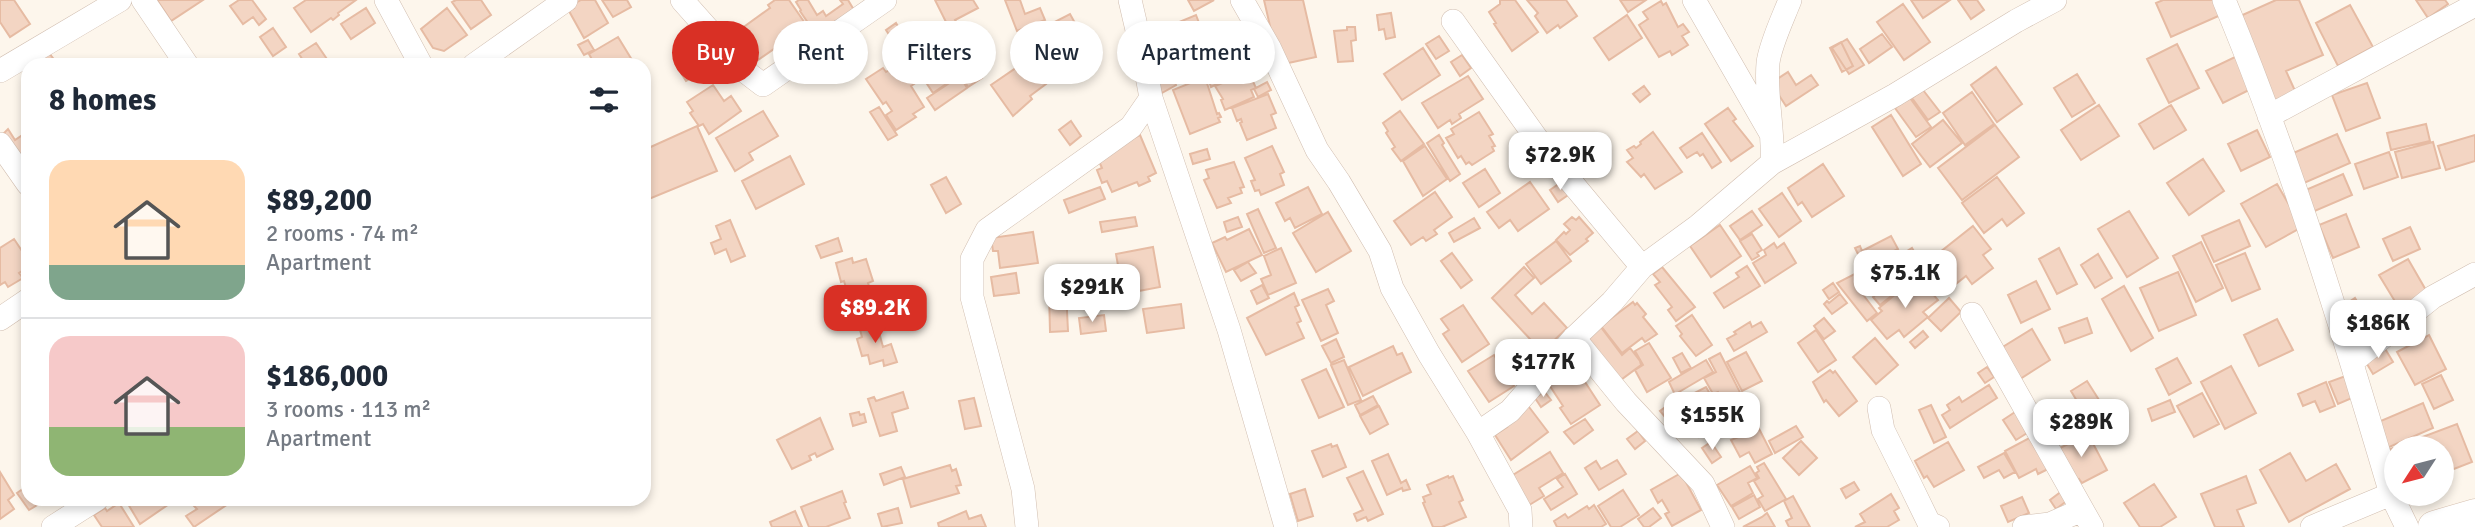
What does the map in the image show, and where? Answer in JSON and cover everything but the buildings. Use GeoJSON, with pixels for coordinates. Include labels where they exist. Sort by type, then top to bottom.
{"type":"FeatureCollection","features":[{"type":"Feature","properties":{"kind":"main road"},"geometry":{"type":"LineString","coordinates":[[2434,527],[2475,515]]}},
{"type":"Feature","properties":{"kind":"street"},"geometry":{"type":"LineString","coordinates":[[22,58],[120,0]]}},
{"type":"Feature","properties":{"kind":"street"},"geometry":{"type":"LineString","coordinates":[[143,0],[182,58]]}},
{"type":"Feature","properties":{"kind":"street"},"geometry":{"type":"LineString","coordinates":[[386,0],[417,58]]}},
{"type":"Feature","properties":{"kind":"street"},"geometry":{"type":"LineString","coordinates":[[484,58],[566,0]]}},
{"type":"Feature","properties":{"kind":"street"},"geometry":{"type":"LineString","coordinates":[[682,0],[746,72],[763,85],[885,0]]}},
{"type":"Feature","properties":{"kind":"street"},"geometry":{"type":"LineString","coordinates":[[1130,0],[1151,98],[1229,330],[1286,527]]}},
{"type":"Feature","properties":{"kind":"street"},"geometry":{"type":"LineString","coordinates":[[1242,0],[1270,49],[1317,150],[1380,251],[1392,288],[1520,510],[1521,527]]}},
{"type":"Feature","properties":{"kind":"street"},"geometry":{"type":"LineString","coordinates":[[1694,0],[1773,137]]}},
{"type":"Feature","properties":{"kind":"street"},"geometry":{"type":"LineString","coordinates":[[1772,163],[1768,61],[1790,0]]}},
{"type":"Feature","properties":{"kind":"street"},"geometry":{"type":"LineString","coordinates":[[1478,433],[1510,411],[1574,338],[1612,302],[1642,267],[1698,226],[1772,163],[1895,96],[2029,6],[2055,0]]}},
{"type":"Feature","properties":{"kind":"street"},"geometry":{"type":"LineString","coordinates":[[2224,0],[2269,116],[2352,362],[2384,470]]}},
{"type":"Feature","properties":{"kind":"street"},"geometry":{"type":"LineString","coordinates":[[2269,116],[2475,5]]}},
{"type":"Feature","properties":{"kind":"street"},"geometry":{"type":"LineString","coordinates":[[1452,21],[1547,153],[1642,267]]}},
{"type":"Feature","properties":{"kind":"street"},"geometry":{"type":"LineString","coordinates":[[0,71],[21,59]]}},
{"type":"Feature","properties":{"kind":"street"},"geometry":{"type":"LineString","coordinates":[[1027,527],[1023,489],[972,297],[972,259],[986,230],[1131,127],[1151,98]]}},
{"type":"Feature","properties":{"kind":"street"},"geometry":{"type":"LineString","coordinates":[[0,144],[21,174]]}},
{"type":"Feature","properties":{"kind":"street"},"geometry":{"type":"LineString","coordinates":[[2352,362],[2433,297],[2475,274]]}},
{"type":"Feature","properties":{"kind":"street"},"geometry":{"type":"LineString","coordinates":[[0,319],[21,305]]}},
{"type":"Feature","properties":{"kind":"street"},"geometry":{"type":"LineString","coordinates":[[1972,314],[2087,518],[2024,527]]}},
{"type":"Feature","properties":{"kind":"street"},"geometry":{"type":"LineString","coordinates":[[1574,338],[1626,401],[1703,484],[1723,527]]}},
{"type":"Feature","properties":{"kind":"street"},"geometry":{"type":"LineString","coordinates":[[1879,408],[1884,430],[1928,523],[1938,527]]}},
{"type":"Feature","properties":{"kind":"street"},"geometry":{"type":"LineString","coordinates":[[2312,527],[2384,497]]}},
{"type":"Feature","properties":{"kind":"street"},"geometry":{"type":"LineString","coordinates":[[53,527],[86,506]]}},
{"type":"Feature","properties":{"kind":"street"},"geometry":{"type":"LineString","coordinates":[[2397,506],[2407,527]]}}]}
